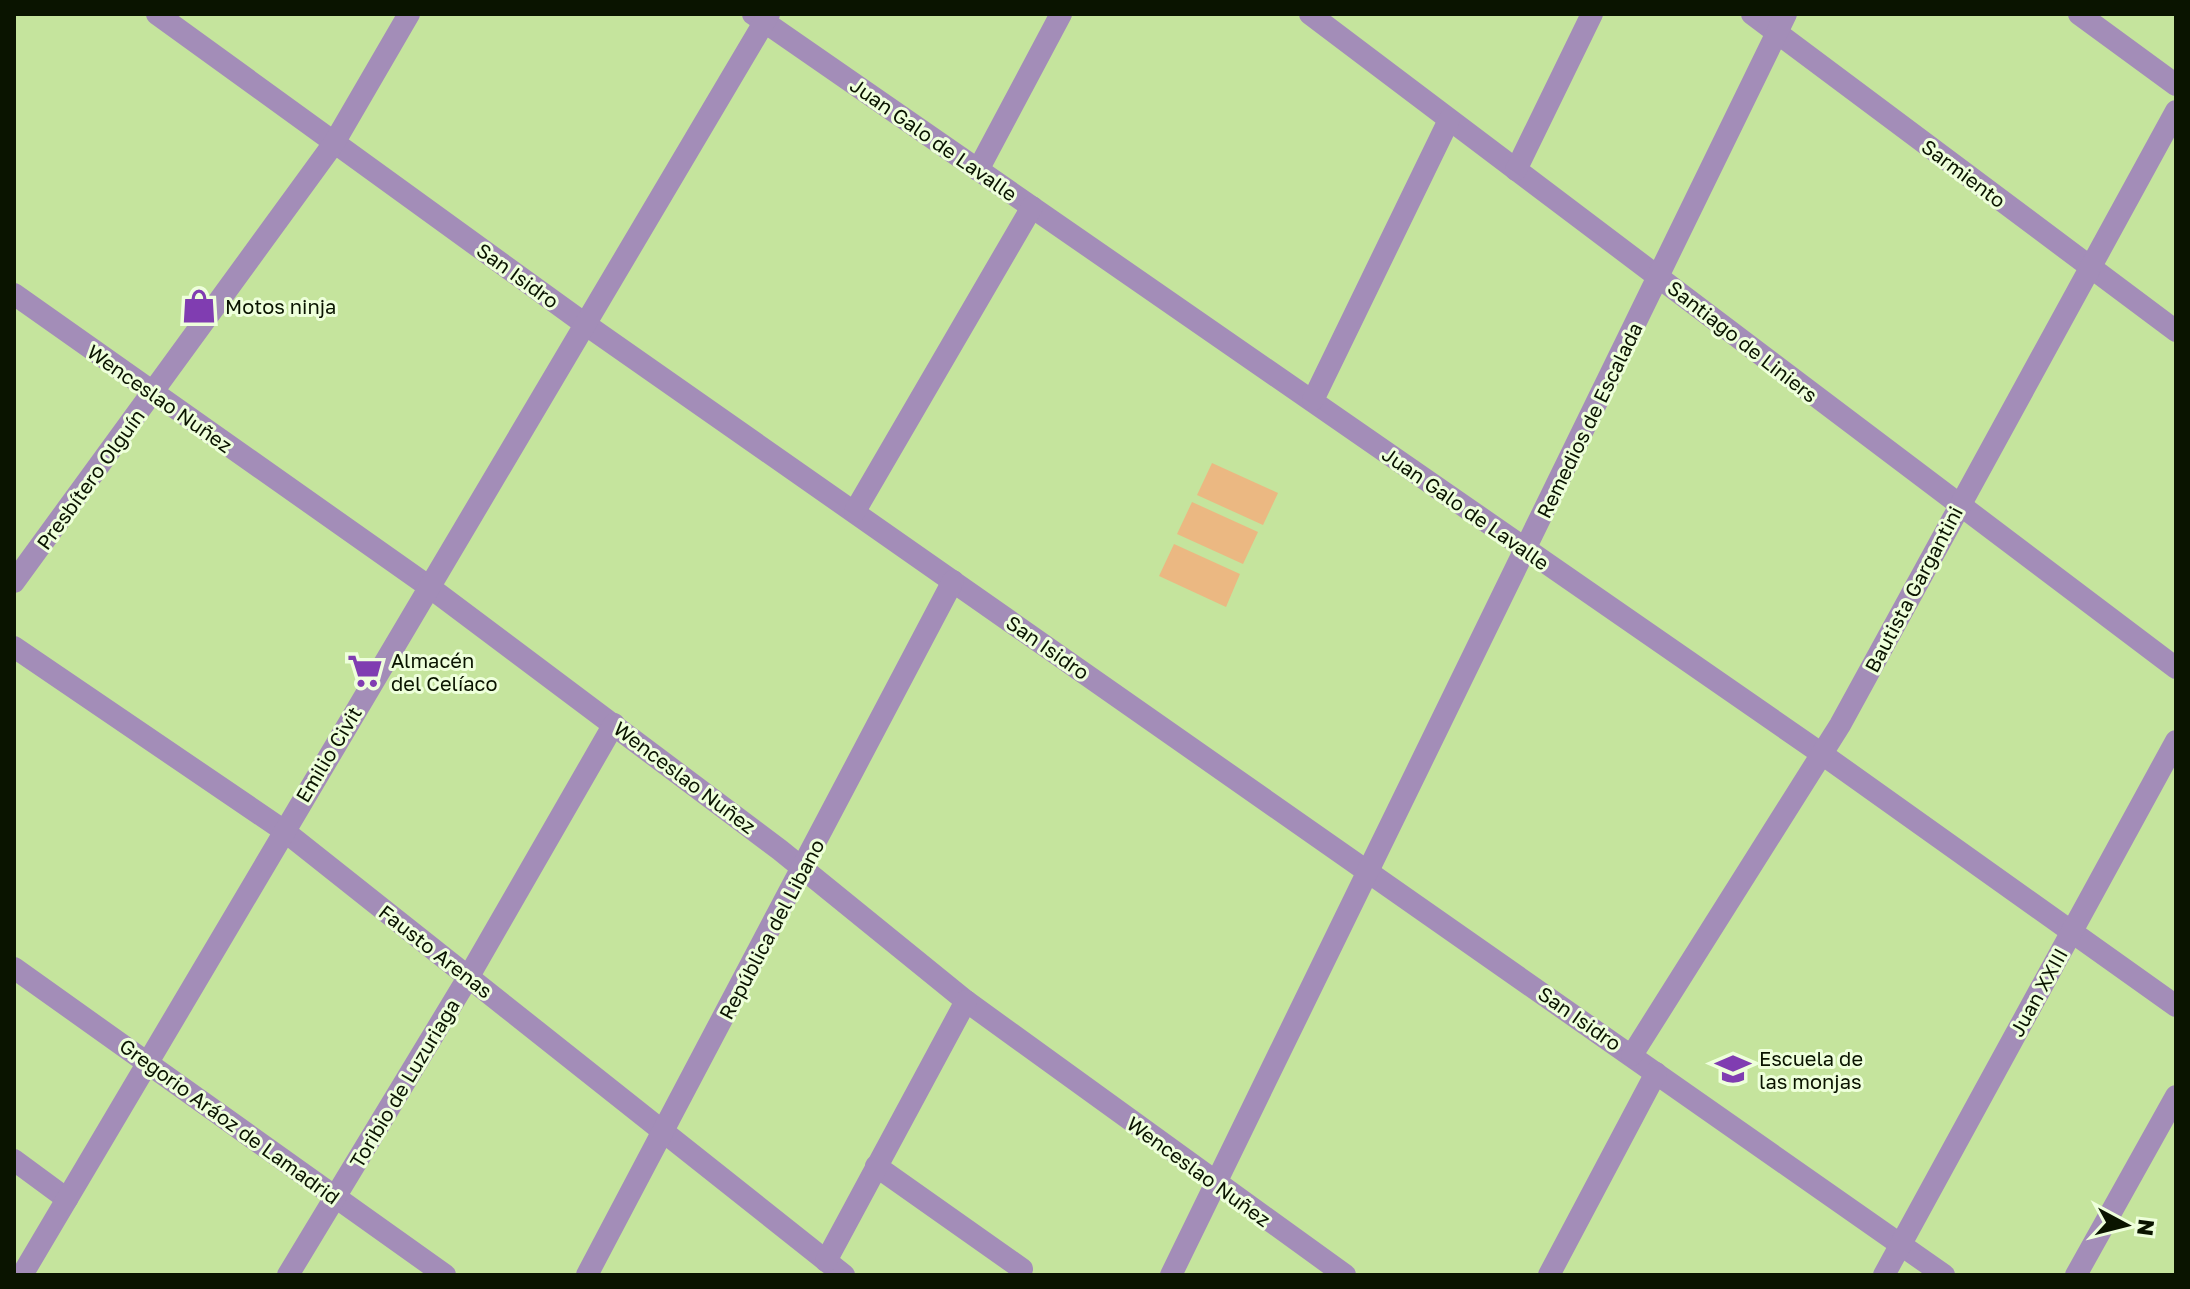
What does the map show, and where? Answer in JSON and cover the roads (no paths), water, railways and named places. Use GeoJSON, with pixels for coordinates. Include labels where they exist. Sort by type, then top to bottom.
{"type":"FeatureCollection","features":[{"type":"Feature","properties":{"kind":"street","name":"San Isidro"},"geometry":{"type":"LineString","coordinates":[[157,14],[585,324],[1944,1275]]}},
{"type":"Feature","properties":{"kind":"street","name":"Presbítero Olguín"},"geometry":{"type":"LineString","coordinates":[[14,582],[334,143],[409,14]]}},
{"type":"Feature","properties":{"kind":"street"},"geometry":{"type":"LineString","coordinates":[[978,170],[1061,14]]}},
{"type":"Feature","properties":{"kind":"street","name":"Santiago de Liniers"},"geometry":{"type":"LineString","coordinates":[[1310,14],[2176,668]]}},
{"type":"Feature","properties":{"kind":"street"},"geometry":{"type":"LineString","coordinates":[[1516,170],[1592,14]]}},
{"type":"Feature","properties":{"kind":"street","name":"Sarmiento"},"geometry":{"type":"LineString","coordinates":[[1752,14],[1782,24],[2089,267],[2176,331]]}},
{"type":"Feature","properties":{"kind":"street"},"geometry":{"type":"LineString","coordinates":[[2079,14],[2176,85]]}},
{"type":"Feature","properties":{"kind":"street","name":"Juan Galo de Lavalle"},"geometry":{"type":"LineString","coordinates":[[762,17],[2073,929],[2176,1006]]}},
{"type":"Feature","properties":{"kind":"street","name":"Emilio Civit"},"geometry":{"type":"LineString","coordinates":[[22,1275],[585,324],[762,17]]}},
{"type":"Feature","properties":{"kind":"street","name":"Remedios de Escalada"},"geometry":{"type":"LineString","coordinates":[[1171,1275],[1366,868],[1526,550],[1782,24]]}},
{"type":"Feature","properties":{"kind":"street","name":"Bautista Gargantini"},"geometry":{"type":"LineString","coordinates":[[1632,1055],[1822,754],[2176,111]]}},
{"type":"Feature","properties":{"kind":"street"},"geometry":{"type":"LineString","coordinates":[[1313,400],[1449,120]]}},
{"type":"Feature","properties":{"kind":"street"},"geometry":{"type":"LineString","coordinates":[[855,511],[1032,207]]}},
{"type":"Feature","properties":{"kind":"street","name":"Wenceslao Nuñez"},"geometry":{"type":"LineString","coordinates":[[14,294],[428,586],[614,724],[966,1001],[1215,1184],[1345,1275]]}},
{"type":"Feature","properties":{"kind":"street","name":"República del Libano"},"geometry":{"type":"LineString","coordinates":[[587,1275],[953,581]]}},
{"type":"Feature","properties":{"kind":"street","name":"Fausto Arenas"},"geometry":{"type":"LineString","coordinates":[[14,647],[283,830],[844,1275]]}},
{"type":"Feature","properties":{"kind":"street","name":"Toribio de Luzuriaga"},"geometry":{"type":"LineString","coordinates":[[288,1275],[469,976],[614,724]]}},
{"type":"Feature","properties":{"kind":"street","name":"Juan XXIII"},"geometry":{"type":"LineString","coordinates":[[1884,1275],[2176,741]]}},
{"type":"Feature","properties":{"kind":"street","name":"Gregorio Aráoz de Lamadrid"},"geometry":{"type":"LineString","coordinates":[[14,968],[445,1275]]}},
{"type":"Feature","properties":{"kind":"street"},"geometry":{"type":"LineString","coordinates":[[826,1261],[966,1001]]}},
{"type":"Feature","properties":{"kind":"street"},"geometry":{"type":"LineString","coordinates":[[1549,1275],[1656,1073]]}},
{"type":"Feature","properties":{"kind":"street"},"geometry":{"type":"LineString","coordinates":[[2076,1275],[2176,1096]]}},
{"type":"Feature","properties":{"kind":"street"},"geometry":{"type":"LineString","coordinates":[[14,1160],[67,1199]]}},
{"type":"Feature","properties":{"kind":"street"},"geometry":{"type":"LineString","coordinates":[[876,1166],[1022,1269]]}},
{"type":"Feature","properties":{"kind":"place","name":"Motos ninja"},"geometry":{"type":"Point","coordinates":[199,306]}},
{"type":"Feature","properties":{"kind":"place","name":"Almacén del Celíaco"},"geometry":{"type":"Point","coordinates":[365,671]}},
{"type":"Feature","properties":{"kind":"place","name":"Escuela de las monjas"},"geometry":{"type":"Point","coordinates":[1733,1069]}}]}
